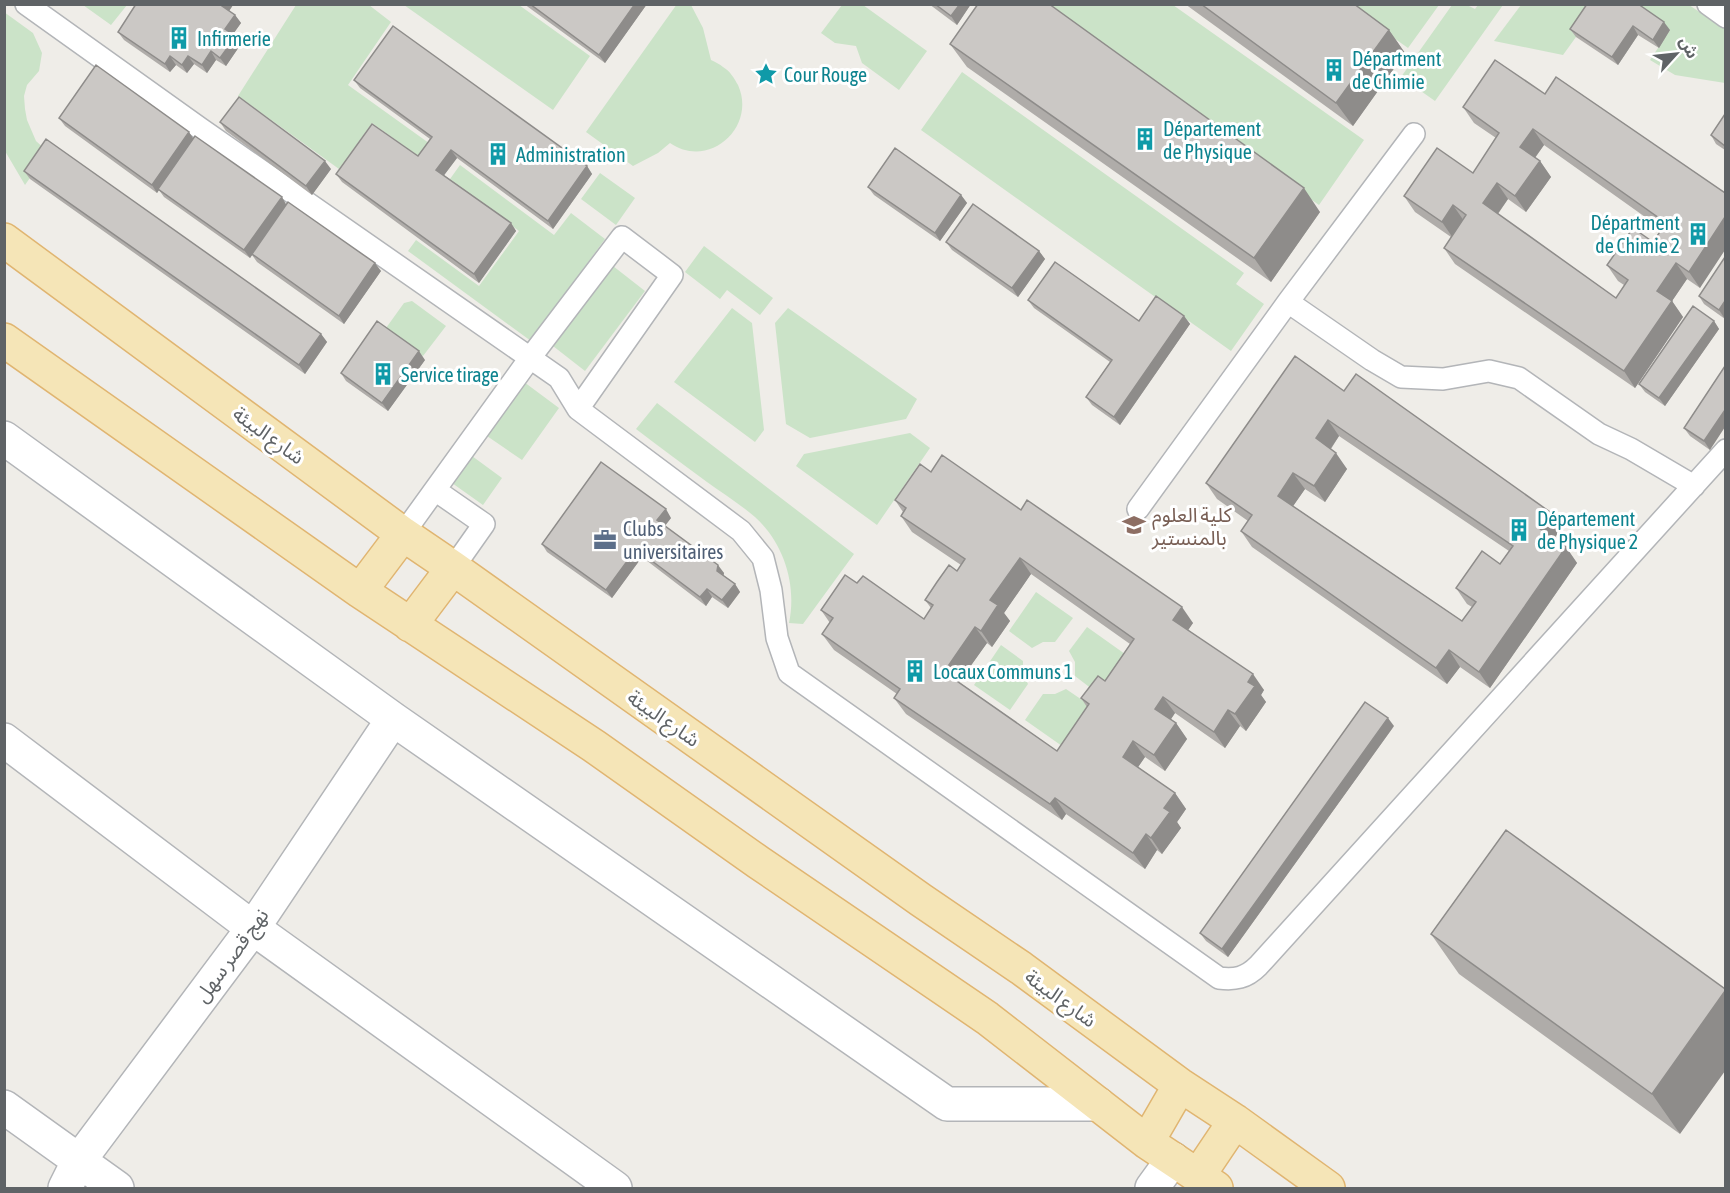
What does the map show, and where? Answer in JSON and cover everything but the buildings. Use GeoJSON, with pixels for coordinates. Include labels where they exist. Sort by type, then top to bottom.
{"type":"FeatureCollection","features":[{"type":"Feature","properties":{"kind":"main road","name":"شارع البيئة"},"geometry":{"type":"LineString","coordinates":[[4,240],[403,534],[911,894],[1021,968],[1180,1085],[1235,1121],[1328,1188]]}},
{"type":"Feature","properties":{"kind":"main road"},"geometry":{"type":"LineString","coordinates":[[4,340],[360,591],[594,746],[758,862],[978,1011],[1098,1104],[1184,1166]]}},
{"type":"Feature","properties":{"kind":"main road"},"geometry":{"type":"LineString","coordinates":[[360,591],[403,534]]}},
{"type":"Feature","properties":{"kind":"main road"},"geometry":{"type":"LineString","coordinates":[[410,625],[453,568]]}},
{"type":"Feature","properties":{"kind":"main road"},"geometry":{"type":"LineString","coordinates":[[1180,1085],[1184,1166]]}},
{"type":"Feature","properties":{"kind":"main road"},"geometry":{"type":"LineString","coordinates":[[1184,1166],[1235,1121]]}},
{"type":"Feature","properties":{"kind":"street"},"geometry":{"type":"LineString","coordinates":[[4,438],[393,719],[947,1104],[1098,1104]]}},
{"type":"Feature","properties":{"kind":"street","name":"نهج قصر سهل"},"geometry":{"type":"LineString","coordinates":[[72,1175],[253,928],[393,719]]}},
{"type":"Feature","properties":{"kind":"street"},"geometry":{"type":"LineString","coordinates":[[4,740],[253,928],[615,1188]]}},
{"type":"Feature","properties":{"kind":"street"},"geometry":{"type":"LineString","coordinates":[[4,1107],[72,1175],[117,1188]]}},
{"type":"Feature","properties":{"kind":"street"},"geometry":{"type":"LineString","coordinates":[[1152,1188],[1184,1166]]}},
{"type":"Feature","properties":{"kind":"lane"},"geometry":{"type":"LineString","coordinates":[[26,4],[201,129],[559,378],[578,409],[741,531],[763,558],[771,590],[777,638],[789,672],[1219,978],[1230,980],[1240,978],[1250,974],[1258,966],[1725,450]]}},
{"type":"Feature","properties":{"kind":"lane"},"geometry":{"type":"LineString","coordinates":[[1708,4],[1725,17]]}},
{"type":"Feature","properties":{"kind":"lane"},"geometry":{"type":"LineString","coordinates":[[1138,509],[1288,302],[1414,134]]}},
{"type":"Feature","properties":{"kind":"lane"},"geometry":{"type":"LineString","coordinates":[[403,534],[530,358],[622,237],[672,275],[578,409]]}},
{"type":"Feature","properties":{"kind":"lane"},"geometry":{"type":"LineString","coordinates":[[1288,302],[1372,360],[1401,377],[1443,378],[1490,371],[1519,378],[1599,434],[1631,449],[1694,486]]}},
{"type":"Feature","properties":{"kind":"lane"},"geometry":{"type":"LineString","coordinates":[[435,490],[484,524],[453,568]]}},
{"type":"Feature","properties":{"kind":"green space"},"geometry":{"type":"Polygon","coordinates":[[[83,4],[127,5],[111,25],[83,4]]]}},
{"type":"Feature","properties":{"kind":"green space"},"geometry":{"type":"Polygon","coordinates":[[[677,4],[691,5],[703,28],[711,60],[728,71],[738,85],[742,101],[741,116],[735,129],[726,140],[714,148],[700,151],[685,150],[670,143],[658,153],[633,166],[586,132],[677,4]]]}},
{"type":"Feature","properties":{"kind":"green space"},"geometry":{"type":"Polygon","coordinates":[[[1591,4],[1576,37],[1563,55],[1494,41],[1521,5],[1591,4]]]}},
{"type":"Feature","properties":{"kind":"green space"},"geometry":{"type":"Polygon","coordinates":[[[296,5],[369,5],[391,22],[348,85],[433,146],[424,160],[372,123],[339,169],[238,96],[296,5]]]}},
{"type":"Feature","properties":{"kind":"green space"},"geometry":{"type":"Polygon","coordinates":[[[404,5],[519,5],[590,56],[553,110],[404,5]]]}},
{"type":"Feature","properties":{"kind":"green space"},"geometry":{"type":"Polygon","coordinates":[[[842,5],[863,5],[927,51],[899,90],[862,63],[856,46],[835,43],[821,33],[842,5]]]}},
{"type":"Feature","properties":{"kind":"green space"},"geometry":{"type":"Polygon","coordinates":[[[1037,5],[1173,5],[1364,140],[1319,205],[1037,5]]]}},
{"type":"Feature","properties":{"kind":"green space"},"geometry":{"type":"Polygon","coordinates":[[[1347,5],[1439,5],[1408,48],[1347,5]]]}},
{"type":"Feature","properties":{"kind":"green space"},"geometry":{"type":"Polygon","coordinates":[[[1452,5],[1467,5],[1475,9],[1478,5],[1503,5],[1435,101],[1401,77],[1452,5]]]}},
{"type":"Feature","properties":{"kind":"green space"},"geometry":{"type":"Polygon","coordinates":[[[1631,5],[1689,5],[1725,29],[1725,83],[1675,75],[1650,60],[1670,30],[1631,5]]]}},
{"type":"Feature","properties":{"kind":"green space"},"geometry":{"type":"Polygon","coordinates":[[[4,12],[33,33],[42,53],[39,71],[27,85],[24,96],[27,120],[36,141],[48,152],[25,185],[5,151],[4,12]]]}},
{"type":"Feature","properties":{"kind":"green space"},"geometry":{"type":"Polygon","coordinates":[[[962,72],[1244,273],[1236,284],[1264,304],[1231,351],[921,130],[962,72]]]}},
{"type":"Feature","properties":{"kind":"green space"},"geometry":{"type":"Polygon","coordinates":[[[460,165],[554,235],[571,213],[605,239],[531,341],[408,251],[416,240],[479,286],[519,231],[450,179],[460,165]]]}},
{"type":"Feature","properties":{"kind":"green space"},"geometry":{"type":"Polygon","coordinates":[[[600,173],[635,198],[616,225],[581,199],[600,173]]]}},
{"type":"Feature","properties":{"kind":"green space"},"geometry":{"type":"Polygon","coordinates":[[[704,246],[773,298],[760,315],[727,290],[720,299],[685,272],[704,246]]]}},
{"type":"Feature","properties":{"kind":"green space"},"geometry":{"type":"Polygon","coordinates":[[[613,266],[645,291],[585,371],[553,346],[613,266]]]}},
{"type":"Feature","properties":{"kind":"green space"},"geometry":{"type":"Polygon","coordinates":[[[412,301],[446,326],[423,356],[386,328],[404,303],[412,301]]]}},
{"type":"Feature","properties":{"kind":"green space"},"geometry":{"type":"Polygon","coordinates":[[[732,308],[752,323],[764,430],[755,442],[674,382],[732,308]]]}},
{"type":"Feature","properties":{"kind":"green space"},"geometry":{"type":"Polygon","coordinates":[[[788,308],[917,399],[906,419],[810,438],[786,424],[775,323],[788,308]]]}},
{"type":"Feature","properties":{"kind":"green space"},"geometry":{"type":"Polygon","coordinates":[[[524,382],[559,408],[522,460],[487,436],[524,382]]]}},
{"type":"Feature","properties":{"kind":"green space"},"geometry":{"type":"Polygon","coordinates":[[[657,403],[854,554],[803,624],[789,623],[791,594],[786,565],[774,539],[765,527],[755,517],[636,429],[657,403]]]}},
{"type":"Feature","properties":{"kind":"green space"},"geometry":{"type":"Polygon","coordinates":[[[910,433],[930,448],[877,525],[796,466],[804,454],[910,433]]]}},
{"type":"Feature","properties":{"kind":"green space"},"geometry":{"type":"Polygon","coordinates":[[[472,456],[502,478],[483,505],[452,483],[472,456]]]}},
{"type":"Feature","properties":{"kind":"green space"},"geometry":{"type":"Polygon","coordinates":[[[1036,592],[1073,618],[1055,642],[1043,642],[1032,648],[1009,631],[1036,592]]]}},
{"type":"Feature","properties":{"kind":"green space"},"geometry":{"type":"Polygon","coordinates":[[[1087,627],[1125,654],[1097,693],[1075,676],[1075,662],[1069,651],[1087,627]]]}},
{"type":"Feature","properties":{"kind":"green space"},"geometry":{"type":"Polygon","coordinates":[[[1001,645],[1023,661],[1023,674],[1028,684],[1010,710],[974,685],[1001,645]]]}},
{"type":"Feature","properties":{"kind":"green space"},"geometry":{"type":"Polygon","coordinates":[[[1066,689],[1091,706],[1062,746],[1025,720],[1043,694],[1055,694],[1066,689]]]}},
{"type":"Feature","properties":{"kind":"place","name":"Infirmerie"},"geometry":{"type":"Point","coordinates":[179,38]}},
{"type":"Feature","properties":{"kind":"place","name":"Départment de Chimie"},"geometry":{"type":"Point","coordinates":[1334,70]}},
{"type":"Feature","properties":{"kind":"place","name":"Cour Rouge"},"geometry":{"type":"Point","coordinates":[766,74]}},
{"type":"Feature","properties":{"kind":"place","name":"Département de Physique"},"geometry":{"type":"Point","coordinates":[1145,139]}},
{"type":"Feature","properties":{"kind":"place","name":"Administration"},"geometry":{"type":"Point","coordinates":[498,154]}},
{"type":"Feature","properties":{"kind":"place","name":"Départment de Chimie 2"},"geometry":{"type":"Point","coordinates":[1698,234]}},
{"type":"Feature","properties":{"kind":"place","name":"Service tirage"},"geometry":{"type":"Point","coordinates":[383,374]}},
{"type":"Feature","properties":{"kind":"place","name":"كلية العلوم بالمنستير"},"geometry":{"type":"Point","coordinates":[1134,525]}},
{"type":"Feature","properties":{"kind":"place","name":"Département de Physique 2"},"geometry":{"type":"Point","coordinates":[1519,530]}},
{"type":"Feature","properties":{"kind":"place","name":"Clubs universitaires"},"geometry":{"type":"Point","coordinates":[605,540]}},
{"type":"Feature","properties":{"kind":"place","name":"Locaux Communs 1"},"geometry":{"type":"Point","coordinates":[915,671]}}]}
